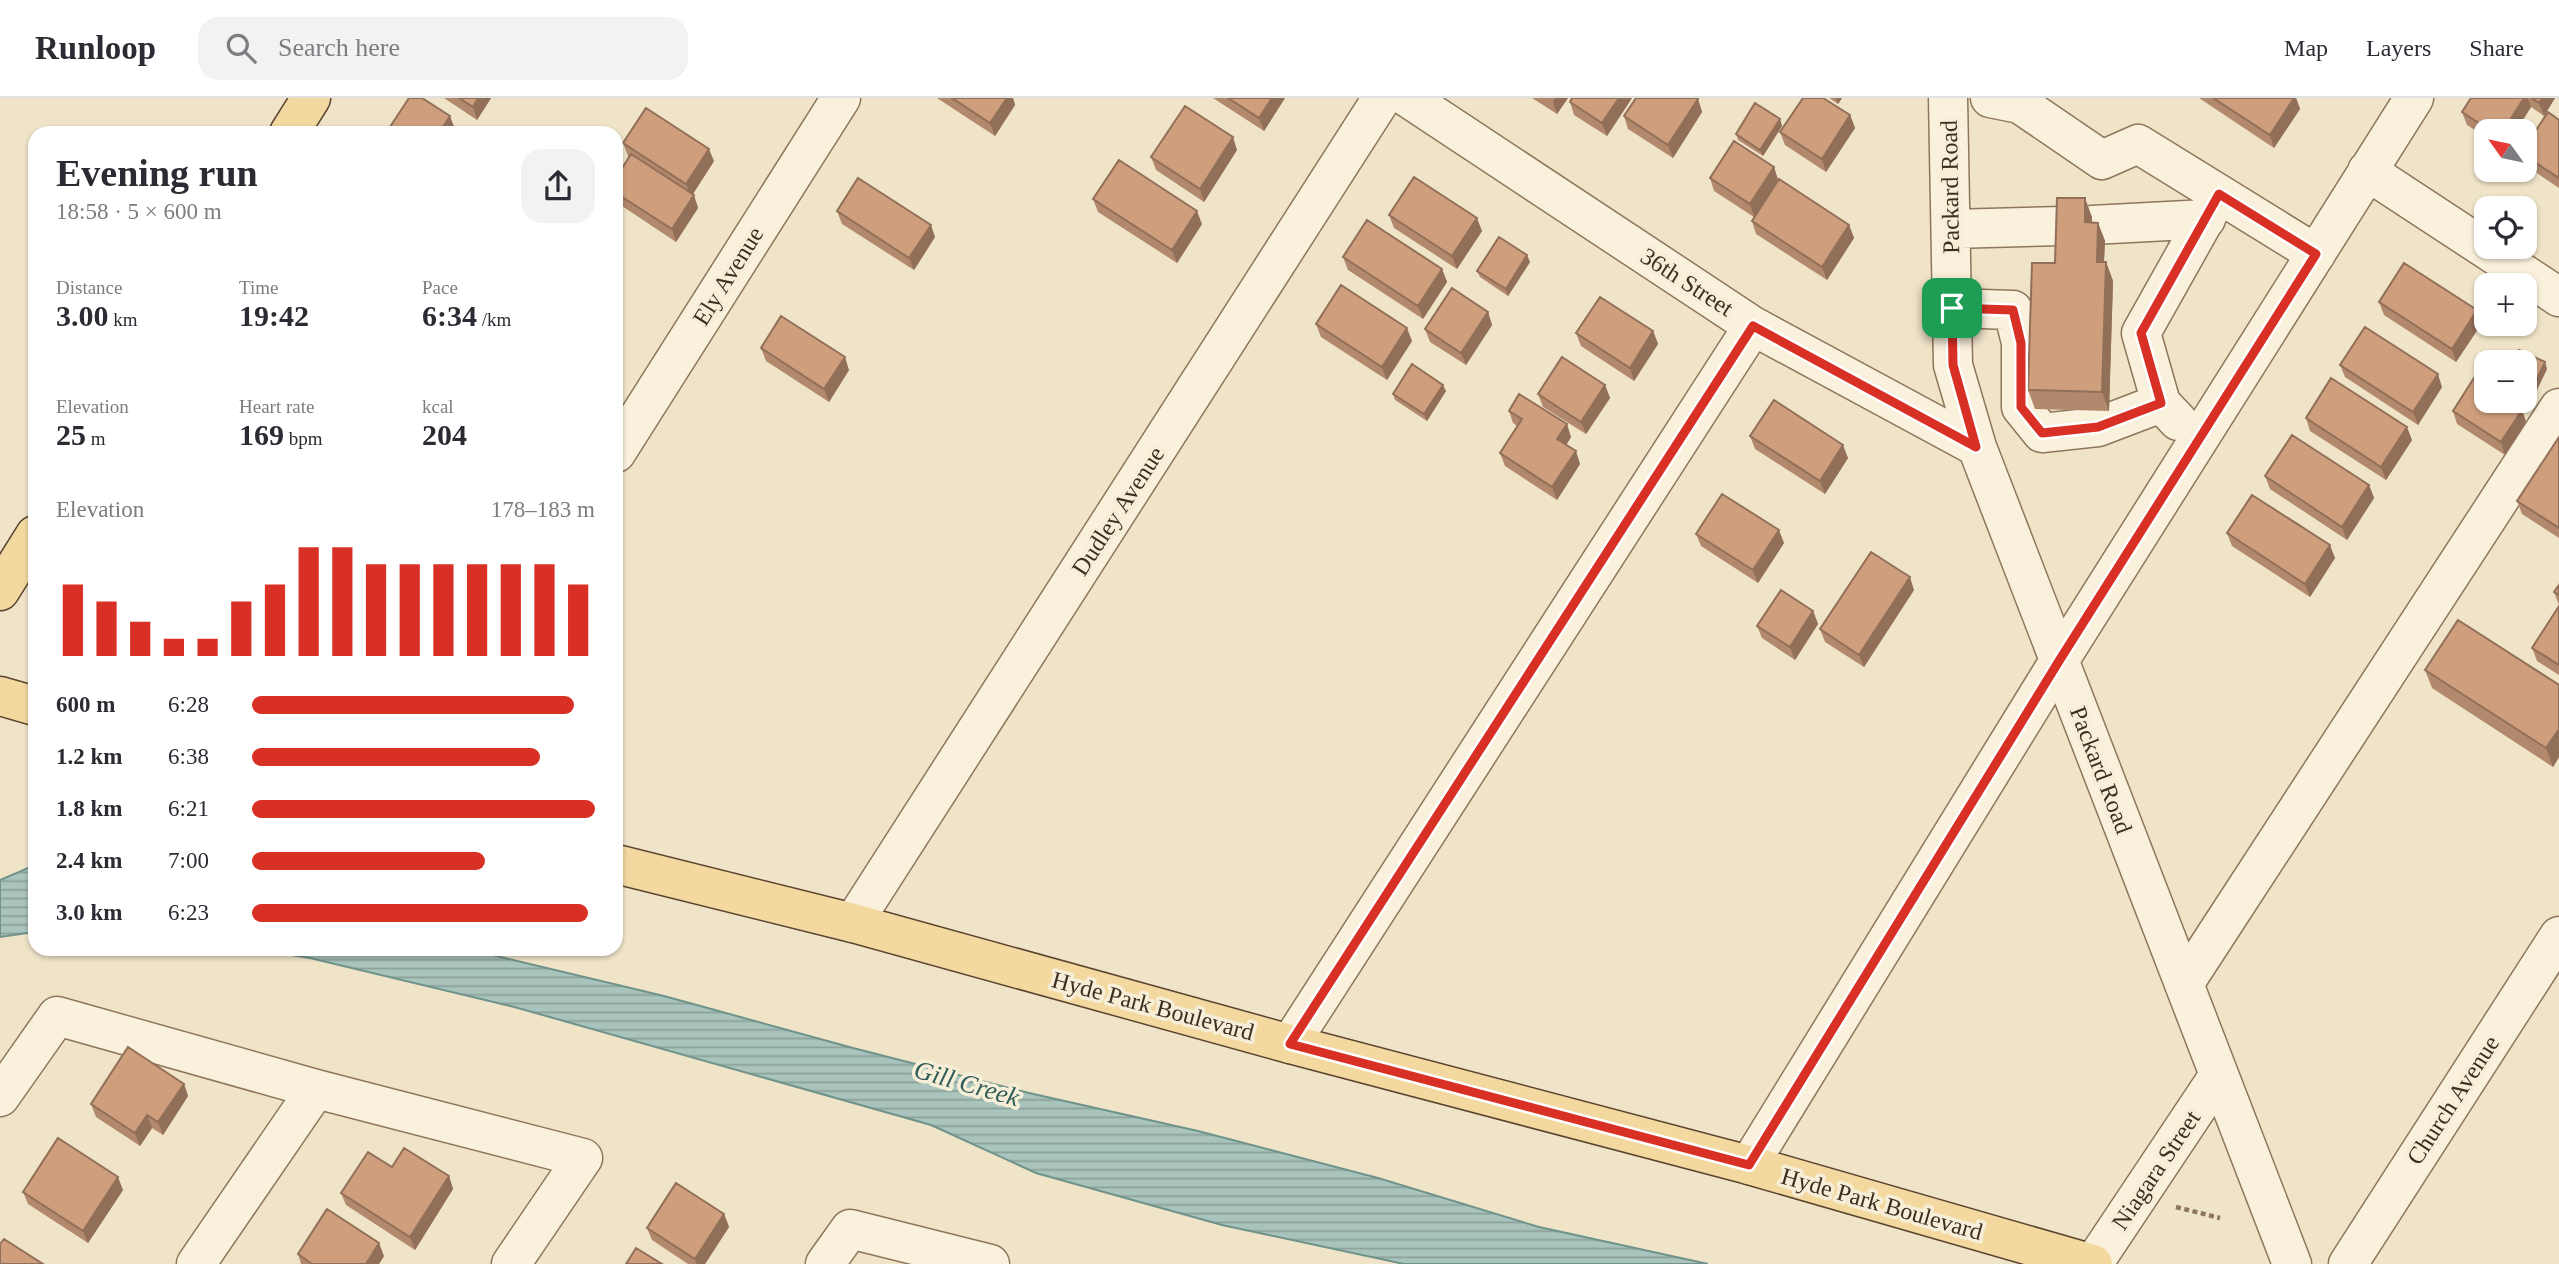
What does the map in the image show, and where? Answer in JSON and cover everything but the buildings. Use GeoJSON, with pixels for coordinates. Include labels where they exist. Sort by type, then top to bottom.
{"type":"FeatureCollection","features":[{"type":"Feature","properties":{"kind":"main road"},"geometry":{"type":"LineString","coordinates":[[293,126],[311,98]]}},
{"type":"Feature","properties":{"kind":"main road"},"geometry":{"type":"LineString","coordinates":[[0,591],[28,547]]}},
{"type":"Feature","properties":{"kind":"main road"},"geometry":{"type":"LineString","coordinates":[[0,696],[28,704]]}},
{"type":"Feature","properties":{"kind":"main road","name":"Hyde Park Boulevard"},"geometry":{"type":"LineString","coordinates":[[623,866],[853,923],[1290,1044],[1749,1165],[2093,1264]]}},
{"type":"Feature","properties":{"kind":"street","name":"Ely Avenue"},"geometry":{"type":"LineString","coordinates":[[623,442],[841,98]]}},
{"type":"Feature","properties":{"kind":"street","name":"Dudley Avenue"},"geometry":{"type":"LineString","coordinates":[[853,923],[1382,98]]}},
{"type":"Feature","properties":{"kind":"street","name":"36th Street"},"geometry":{"type":"LineString","coordinates":[[1408,98],[1753,326],[1976,447]]}},
{"type":"Feature","properties":{"kind":"street","name":"Packard Road"},"geometry":{"type":"LineString","coordinates":[[1948,98],[1953,365],[1976,447],[2292,1264]]}},
{"type":"Feature","properties":{"kind":"street"},"geometry":{"type":"LineString","coordinates":[[1990,98],[2020,104],[2102,160],[2138,144],[2212,206],[2316,254]]}},
{"type":"Feature","properties":{"kind":"street"},"geometry":{"type":"LineString","coordinates":[[1749,1165],[2059,661],[2414,98]]}},
{"type":"Feature","properties":{"kind":"street"},"geometry":{"type":"LineString","coordinates":[[2367,171],[2559,297]]}},
{"type":"Feature","properties":{"kind":"street"},"geometry":{"type":"LineString","coordinates":[[1951,229],[2078,225],[2212,206]]}},
{"type":"Feature","properties":{"kind":"street"},"geometry":{"type":"LineString","coordinates":[[2197,441],[2161,403],[2141,333],[2212,206]]}},
{"type":"Feature","properties":{"kind":"street"},"geometry":{"type":"LineString","coordinates":[[1952,308],[2013,310],[2021,343],[2021,407],[2042,433],[2098,427],[2161,403]]}},
{"type":"Feature","properties":{"kind":"street"},"geometry":{"type":"LineString","coordinates":[[1290,1044],[1753,326]]}},
{"type":"Feature","properties":{"kind":"street"},"geometry":{"type":"LineString","coordinates":[[2184,984],[2559,408]]}},
{"type":"Feature","properties":{"kind":"street","name":"Church Avenue"},"geometry":{"type":"LineString","coordinates":[[2348,1264],[2559,936]]}},
{"type":"Feature","properties":{"kind":"street"},"geometry":{"type":"LineString","coordinates":[[0,1097],[57,1016],[316,1089],[583,1158],[511,1264]]}},
{"type":"Feature","properties":{"kind":"street","name":"Niagara Street"},"geometry":{"type":"LineString","coordinates":[[2093,1264],[2219,1075]]}},
{"type":"Feature","properties":{"kind":"street"},"geometry":{"type":"LineString","coordinates":[[196,1264],[316,1089]]}},
{"type":"Feature","properties":{"kind":"street"},"geometry":{"type":"LineString","coordinates":[[825,1264],[849,1229],[990,1264]]}},
{"type":"Feature","properties":{"kind":"path"},"geometry":{"type":"LineString","coordinates":[[2171,1205],[2220,1218]]}},
{"type":"Feature","properties":{"kind":"water"},"geometry":{"type":"Polygon","coordinates":[[[28,868],[28,933],[0,937],[0,880],[28,868]]]}},
{"type":"Feature","properties":{"kind":"water","name":"Gill Creek"},"geometry":{"type":"Polygon","coordinates":[[[298,956],[496,956],[664,996],[1029,1093],[1198,1131],[1378,1178],[1539,1227],[1708,1264],[1404,1264],[1222,1225],[1036,1173],[931,1125],[518,1008],[298,956]]]}},
{"type":"Feature","properties":{"kind":"route"},"geometry":{"type":"LineString","coordinates":[[2219,194],[2316,254],[2059,661],[1749,1165],[1290,1044],[1753,326],[1976,447],[1953,365],[1952,308],[2013,310],[2021,343],[2021,407],[2042,433],[2098,427],[2161,403],[2141,333],[2219,194]]}}]}
